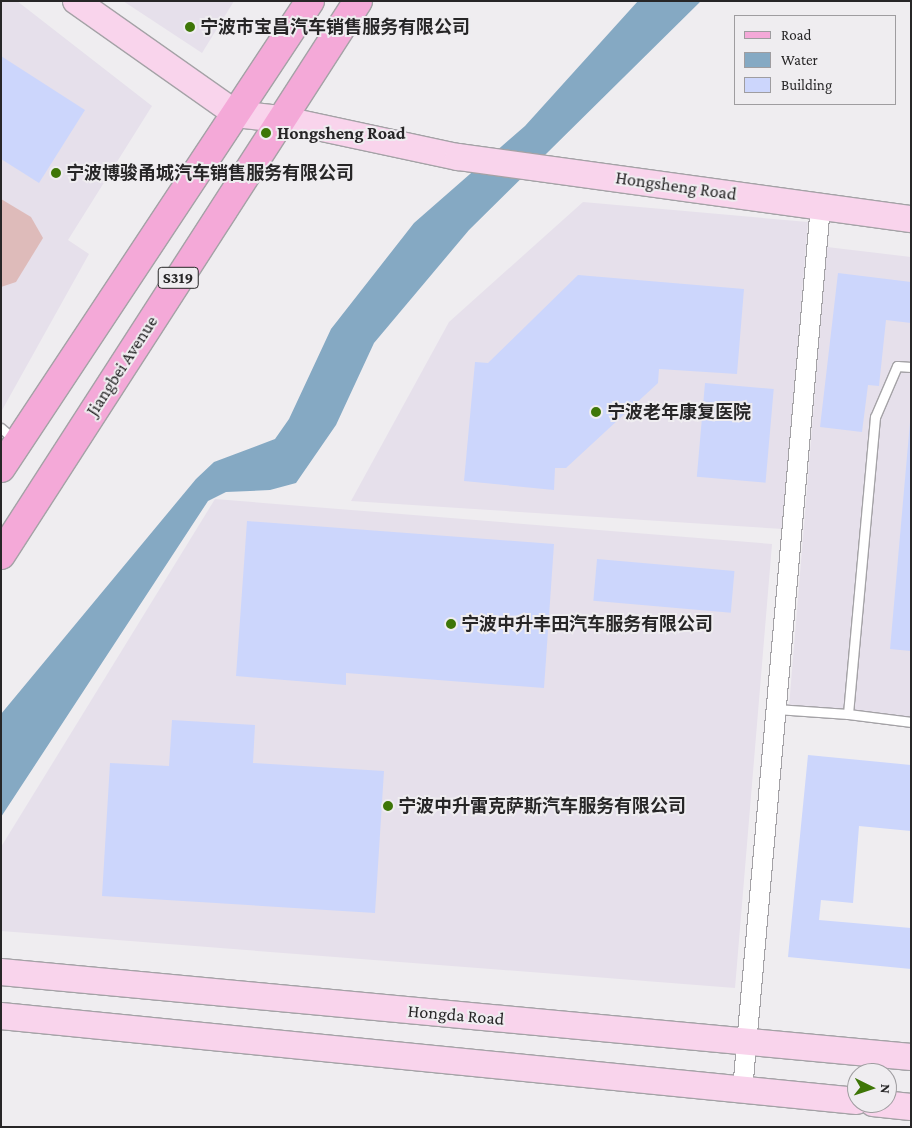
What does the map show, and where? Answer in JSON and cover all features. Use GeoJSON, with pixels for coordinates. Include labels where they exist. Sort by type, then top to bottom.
{"type":"FeatureCollection","features":[{"type":"Feature","properties":{"kind":"main road"},"geometry":{"type":"LineString","coordinates":[[76,1],[236,114]]}},
{"type":"Feature","properties":{"kind":"main road","name":"S319"},"geometry":{"type":"LineString","coordinates":[[1,468],[10,436],[236,114],[310,1]]}},
{"type":"Feature","properties":{"kind":"main road","name":"Jiangbei Avenue"},"geometry":{"type":"LineString","coordinates":[[1,555],[280,119],[358,1]]}},
{"type":"Feature","properties":{"kind":"main road","name":"Hongsheng Road"},"geometry":{"type":"LineString","coordinates":[[236,114],[280,119],[458,157],[911,219]]}},
{"type":"Feature","properties":{"kind":"main road","name":"Hongda Road"},"geometry":{"type":"LineString","coordinates":[[1,972],[911,1057]]}},
{"type":"Feature","properties":{"kind":"main road"},"geometry":{"type":"LineString","coordinates":[[1,1016],[847,1100]]}},
{"type":"Feature","properties":{"kind":"main road"},"geometry":{"type":"LineString","coordinates":[[897,1106],[911,1107]]}},
{"type":"Feature","properties":{"kind":"street"},"geometry":{"type":"LineString","coordinates":[[742,1090],[820,206]]}},
{"type":"Feature","properties":{"kind":"lane"},"geometry":{"type":"LineString","coordinates":[[848,714],[876,417],[897,366],[911,367]]}},
{"type":"Feature","properties":{"kind":"lane"},"geometry":{"type":"LineString","coordinates":[[776,709],[848,714],[911,722]]}},
{"type":"Feature","properties":{"kind":"shaded area","name":"宁波博骏甬城汽车销售服务有限公司"},"geometry":{"type":"Polygon","coordinates":[[[1,1],[17,1],[152,106],[68,240],[89,254],[1,412],[1,1]]]}},
{"type":"Feature","properties":{"kind":"shaded area","name":"宁波市宝昌汽车销售服务有限公司"},"geometry":{"type":"Polygon","coordinates":[[[123,1],[234,1],[202,53],[123,1]]]}},
{"type":"Feature","properties":{"kind":"shaded area"},"geometry":{"type":"Polygon","coordinates":[[[1,199],[31,217],[43,238],[16,282],[1,287],[1,199]]]}},
{"type":"Feature","properties":{"kind":"shaded area","name":"宁波老年康复医院"},"geometry":{"type":"Polygon","coordinates":[[[583,202],[808,222],[782,529],[351,501],[449,322],[583,202]]]}},
{"type":"Feature","properties":{"kind":"shaded area"},"geometry":{"type":"Polygon","coordinates":[[[827,247],[911,257],[911,718],[789,707],[827,247]]]}},
{"type":"Feature","properties":{"kind":"shaded area"},"geometry":{"type":"Polygon","coordinates":[[[215,499],[772,544],[735,988],[1,931],[1,847],[215,499]]]}},
{"type":"Feature","properties":{"kind":"water"},"geometry":{"type":"Polygon","coordinates":[[[638,1],[701,1],[469,230],[374,343],[336,425],[296,483],[270,490],[226,492],[208,501],[1,817],[1,714],[196,479],[214,462],[275,439],[289,419],[331,329],[414,223],[525,126],[638,1]]]}},
{"type":"Feature","properties":{"kind":"building"},"geometry":{"type":"Polygon","coordinates":[[[1,56],[85,110],[39,183],[1,159],[1,56]]]}},
{"type":"Feature","properties":{"kind":"building"},"geometry":{"type":"Polygon","coordinates":[[[838,273],[911,282],[911,323],[886,320],[879,386],[868,385],[862,432],[820,427],[838,273]]]}},
{"type":"Feature","properties":{"kind":"building"},"geometry":{"type":"Polygon","coordinates":[[[578,275],[744,289],[737,374],[659,369],[658,383],[566,468],[555,468],[554,490],[464,481],[475,362],[488,363],[578,275]]]}},
{"type":"Feature","properties":{"kind":"building"},"geometry":{"type":"Polygon","coordinates":[[[705,383],[774,389],[766,483],[697,477],[705,383]]]}},
{"type":"Feature","properties":{"kind":"building"},"geometry":{"type":"Polygon","coordinates":[[[911,411],[911,651],[890,649],[911,411]]]}},
{"type":"Feature","properties":{"kind":"building"},"geometry":{"type":"Polygon","coordinates":[[[247,521],[554,544],[544,688],[346,673],[346,685],[236,676],[247,521]]]}},
{"type":"Feature","properties":{"kind":"building"},"geometry":{"type":"Polygon","coordinates":[[[597,559],[734,571],[731,613],[593,601],[597,559]]]}},
{"type":"Feature","properties":{"kind":"building"},"geometry":{"type":"Polygon","coordinates":[[[172,720],[255,725],[253,763],[384,771],[375,913],[102,896],[110,763],[169,766],[172,720]]]}},
{"type":"Feature","properties":{"kind":"building"},"geometry":{"type":"Polygon","coordinates":[[[808,755],[911,765],[911,831],[859,826],[853,903],[821,900],[819,920],[911,928],[911,969],[788,957],[808,755]]]}},
{"type":"Feature","properties":{"kind":"place","name":"宁波市宝昌汽车销售服务有限公司"},"geometry":{"type":"Point","coordinates":[190,27]}},
{"type":"Feature","properties":{"kind":"place","name":"Hongsheng Road"},"geometry":{"type":"Point","coordinates":[266,133]}},
{"type":"Feature","properties":{"kind":"place","name":"宁波博骏甬城汽车销售服务有限公司"},"geometry":{"type":"Point","coordinates":[56,173]}},
{"type":"Feature","properties":{"kind":"place","name":"宁波老年康复医院"},"geometry":{"type":"Point","coordinates":[596,412]}},
{"type":"Feature","properties":{"kind":"place","name":"宁波中升丰田汽车服务有限公司"},"geometry":{"type":"Point","coordinates":[451,624]}},
{"type":"Feature","properties":{"kind":"place","name":"宁波中升雷克萨斯汽车服务有限公司"},"geometry":{"type":"Point","coordinates":[388,806]}}]}
